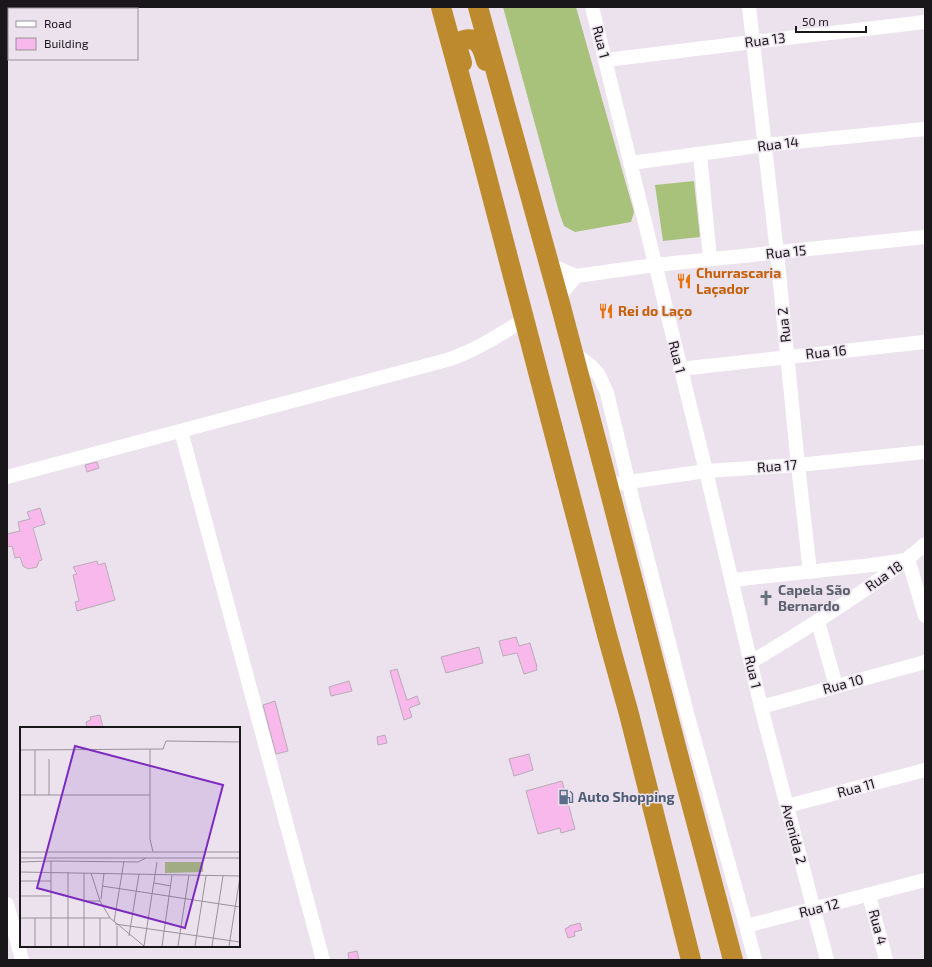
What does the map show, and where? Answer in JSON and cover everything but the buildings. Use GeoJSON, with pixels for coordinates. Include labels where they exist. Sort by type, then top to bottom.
{"type":"FeatureCollection","features":[{"type":"Feature","properties":{"kind":"highway"},"geometry":{"type":"LineString","coordinates":[[441,7],[629,714],[691,960]]}},
{"type":"Feature","properties":{"kind":"highway"},"geometry":{"type":"LineString","coordinates":[[478,7],[550,265],[733,960]]}},
{"type":"Feature","properties":{"kind":"highway"},"geometry":{"type":"LineString","coordinates":[[478,143],[477,116],[458,49],[459,44],[464,40],[471,39],[477,41],[482,49],[500,112],[504,122],[511,127]]}},
{"type":"Feature","properties":{"kind":"street","name":"Rua 1"},"geometry":{"type":"LineString","coordinates":[[592,7],[706,471],[761,707]]}},
{"type":"Feature","properties":{"kind":"street","name":"Rua 2"},"geometry":{"type":"LineString","coordinates":[[749,7],[777,253],[810,572]]}},
{"type":"Feature","properties":{"kind":"street","name":"Rua 13"},"geometry":{"type":"LineString","coordinates":[[606,60],[925,22]]}},
{"type":"Feature","properties":{"kind":"street","name":"Rua 14"},"geometry":{"type":"LineString","coordinates":[[631,163],[765,145],[925,128]]}},
{"type":"Feature","properties":{"kind":"street"},"geometry":{"type":"LineString","coordinates":[[700,154],[710,259]]}},
{"type":"Feature","properties":{"kind":"street","name":"Rua 15"},"geometry":{"type":"LineString","coordinates":[[576,276],[710,259],[925,238]]}},
{"type":"Feature","properties":{"kind":"street"},"geometry":{"type":"LineString","coordinates":[[550,265],[576,276],[558,298]]}},
{"type":"Feature","properties":{"kind":"street"},"geometry":{"type":"LineString","coordinates":[[7,477],[447,360],[486,343],[524,320]]}},
{"type":"Feature","properties":{"kind":"street","name":"Rua 16"},"geometry":{"type":"LineString","coordinates":[[680,369],[925,342]]}},
{"type":"Feature","properties":{"kind":"street"},"geometry":{"type":"LineString","coordinates":[[572,352],[592,366],[599,375],[607,393],[688,717],[755,960]]}},
{"type":"Feature","properties":{"kind":"street"},"geometry":{"type":"LineString","coordinates":[[181,431],[323,960]]}},
{"type":"Feature","properties":{"kind":"street","name":"Rua 17"},"geometry":{"type":"LineString","coordinates":[[608,485],[706,471],[925,452]]}},
{"type":"Feature","properties":{"kind":"street"},"geometry":{"type":"LineString","coordinates":[[925,544],[908,560],[925,616]]}},
{"type":"Feature","properties":{"kind":"street","name":"Rua 18"},"geometry":{"type":"LineString","coordinates":[[732,580],[908,560]]}},
{"type":"Feature","properties":{"kind":"street","name":"Rua 18"},"geometry":{"type":"LineString","coordinates":[[751,662],[818,622],[908,560]]}},
{"type":"Feature","properties":{"kind":"street"},"geometry":{"type":"LineString","coordinates":[[818,622],[836,686]]}},
{"type":"Feature","properties":{"kind":"street","name":"Rua 10"},"geometry":{"type":"LineString","coordinates":[[761,707],[925,662]]}},
{"type":"Feature","properties":{"kind":"street","name":"Avenida 2"},"geometry":{"type":"LineString","coordinates":[[761,707],[827,960]]}},
{"type":"Feature","properties":{"kind":"street","name":"Rua 11"},"geometry":{"type":"LineString","coordinates":[[787,806],[925,770]]}},
{"type":"Feature","properties":{"kind":"street","name":"Rua 12"},"geometry":{"type":"LineString","coordinates":[[746,926],[925,880]]}},
{"type":"Feature","properties":{"kind":"street","name":"Rua 4"},"geometry":{"type":"LineString","coordinates":[[869,895],[886,960]]}},
{"type":"Feature","properties":{"kind":"street"},"geometry":{"type":"LineString","coordinates":[[7,904],[22,960]]}},
{"type":"Feature","properties":{"kind":"green space"},"geometry":{"type":"Polygon","coordinates":[[[503,7],[576,7],[634,212],[631,222],[575,232],[564,226],[503,7]]]}},
{"type":"Feature","properties":{"kind":"green space"},"geometry":{"type":"Polygon","coordinates":[[[694,181],[700,237],[663,241],[655,185],[694,181]]]}},
{"type":"Feature","properties":{"kind":"place","name":"Churrascaria Laçador"},"geometry":{"type":"Point","coordinates":[684,281]}},
{"type":"Feature","properties":{"kind":"place","name":"Rei do Laço"},"geometry":{"type":"Point","coordinates":[606,311]}},
{"type":"Feature","properties":{"kind":"place","name":"Capela São Bernardo"},"geometry":{"type":"Point","coordinates":[766,598]}},
{"type":"Feature","properties":{"kind":"place","name":"Auto Shopping"},"geometry":{"type":"Point","coordinates":[566,797]}}]}
